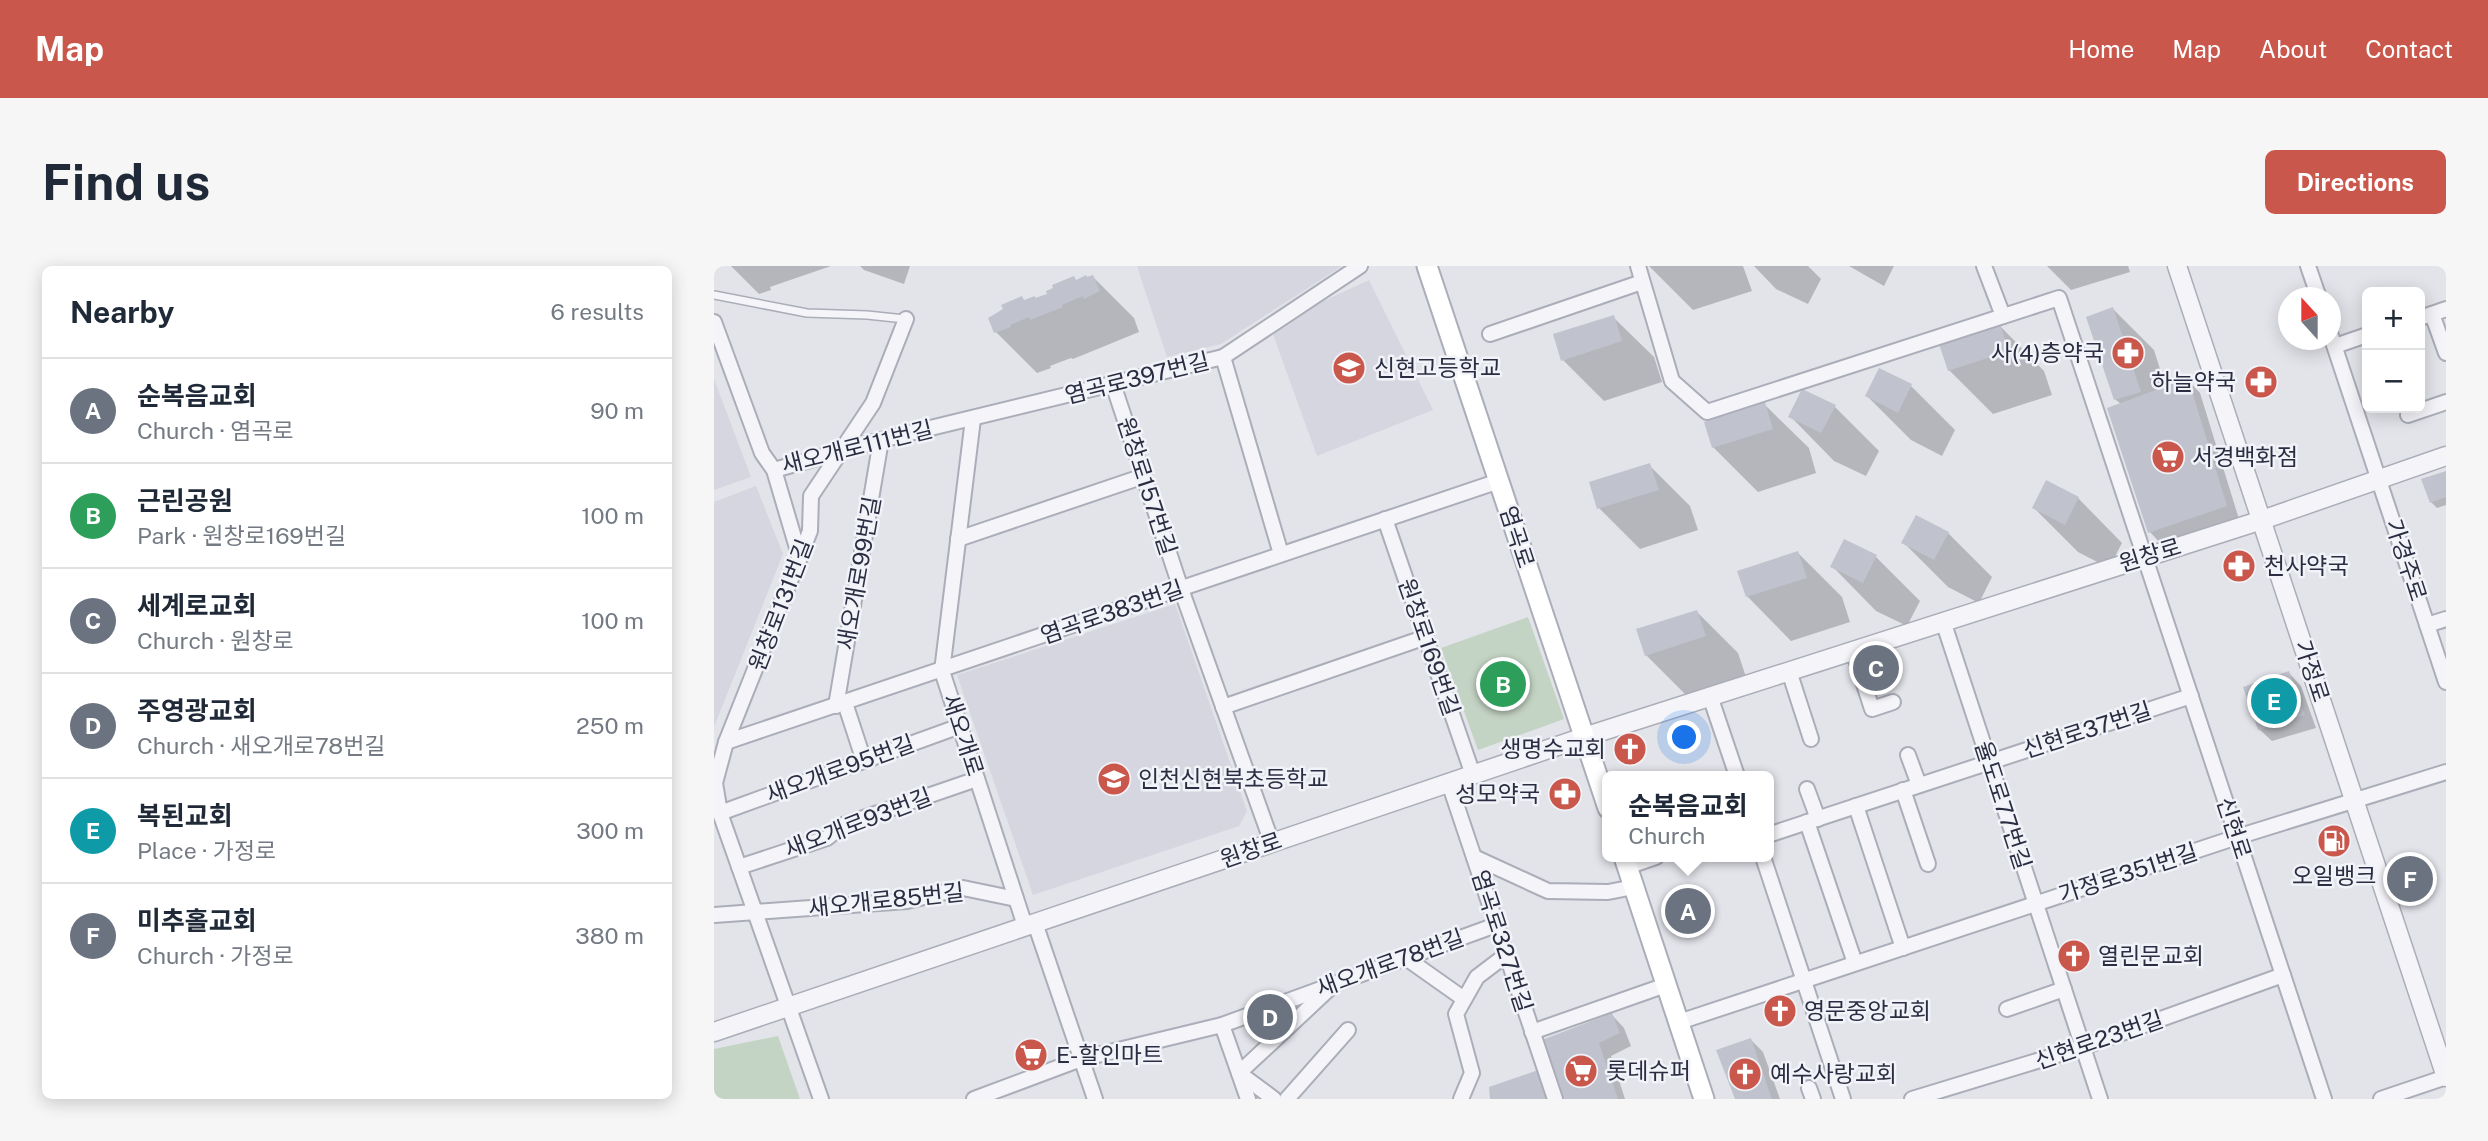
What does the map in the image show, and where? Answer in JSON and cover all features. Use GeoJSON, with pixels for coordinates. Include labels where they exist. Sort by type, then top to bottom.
{"type":"FeatureCollection","features":[{"type":"Feature","properties":{"kind":"main road","name":"염곡로"},"geometry":{"type":"LineString","coordinates":[[1427,266],[1602,790]]}},
{"type":"Feature","properties":{"kind":"main road"},"geometry":{"type":"LineString","coordinates":[[1625,862],[1704,1099]]}},
{"type":"Feature","properties":{"kind":"street","name":"염곡로397번길"},"geometry":{"type":"LineString","coordinates":[[973,419],[1223,357],[1360,266]]}},
{"type":"Feature","properties":{"kind":"street"},"geometry":{"type":"LineString","coordinates":[[1638,266],[1672,380],[1707,412],[2004,316],[1984,266]]}},
{"type":"Feature","properties":{"kind":"street","name":"가정로"},"geometry":{"type":"LineString","coordinates":[[2177,266],[2446,1077]]}},
{"type":"Feature","properties":{"kind":"street"},"geometry":{"type":"LineString","coordinates":[[2308,266],[2315,287]]}},
{"type":"Feature","properties":{"kind":"street"},"geometry":{"type":"LineString","coordinates":[[1490,334],[1643,282]]}},
{"type":"Feature","properties":{"kind":"street","name":"신현로"},"geometry":{"type":"LineString","coordinates":[[2004,316],[2059,298],[2324,1099]]}},
{"type":"Feature","properties":{"kind":"street"},"geometry":{"type":"LineString","coordinates":[[2433,313],[2446,353]]}},
{"type":"Feature","properties":{"kind":"street","name":"원창로131번길"},"geometry":{"type":"LineString","coordinates":[[821,1099],[720,813],[714,783],[726,743],[810,531],[811,496],[873,403],[906,319]]}},
{"type":"Feature","properties":{"kind":"street","name":"새오개로111번길"},"geometry":{"type":"LineString","coordinates":[[714,322],[762,453],[774,470],[881,440],[973,419]]}},
{"type":"Feature","properties":{"kind":"street"},"geometry":{"type":"LineString","coordinates":[[2341,339],[2362,336]]}},
{"type":"Feature","properties":{"kind":"street","name":"가경주로"},"geometry":{"type":"LineString","coordinates":[[2336,350],[2446,682]]}},
{"type":"Feature","properties":{"kind":"street"},"geometry":{"type":"LineString","coordinates":[[1223,357],[1281,554]]}},
{"type":"Feature","properties":{"kind":"street","name":"원창로157번길"},"geometry":{"type":"LineString","coordinates":[[1113,384],[1181,589],[1272,843]]}},
{"type":"Feature","properties":{"kind":"street"},"geometry":{"type":"LineString","coordinates":[[2408,415],[2446,402]]}},
{"type":"Feature","properties":{"kind":"street","name":"새오개로"},"geometry":{"type":"LineString","coordinates":[[973,419],[942,671],[1016,899],[1030,925],[1095,1099]]}},
{"type":"Feature","properties":{"kind":"street","name":"새오개로99번길"},"geometry":{"type":"LineString","coordinates":[[840,705],[881,440]]}},
{"type":"Feature","properties":{"kind":"street","name":"원창로"},"geometry":{"type":"LineString","coordinates":[[714,1032],[1584,737],[2262,520],[2446,456]]}},
{"type":"Feature","properties":{"kind":"street"},"geometry":{"type":"LineString","coordinates":[[774,470],[800,558]]}},
{"type":"Feature","properties":{"kind":"street"},"geometry":{"type":"LineString","coordinates":[[958,539],[1144,476]]}},
{"type":"Feature","properties":{"kind":"street","name":"염곡로383번길"},"geometry":{"type":"LineString","coordinates":[[942,671],[1499,481]]}},
{"type":"Feature","properties":{"kind":"street","name":"원창로169번길"},"geometry":{"type":"LineString","coordinates":[[1385,519],[1473,775]]}},
{"type":"Feature","properties":{"kind":"street"},"geometry":{"type":"LineString","coordinates":[[2427,625],[2446,619]]}},
{"type":"Feature","properties":{"kind":"street","name":"율도로77번길"},"geometry":{"type":"LineString","coordinates":[[1943,621],[2101,1099]]}},
{"type":"Feature","properties":{"kind":"street"},"geometry":{"type":"LineString","coordinates":[[1223,707],[1426,637]]}},
{"type":"Feature","properties":{"kind":"street"},"geometry":{"type":"LineString","coordinates":[[1853,650],[1872,709],[1894,702]]}},
{"type":"Feature","properties":{"kind":"street"},"geometry":{"type":"LineString","coordinates":[[726,743],[942,671]]}},
{"type":"Feature","properties":{"kind":"street"},"geometry":{"type":"LineString","coordinates":[[1788,671],[1811,739]]}},
{"type":"Feature","properties":{"kind":"street"},"geometry":{"type":"LineString","coordinates":[[1710,696],[1735,771]]}},
{"type":"Feature","properties":{"kind":"street","name":"신현로37번길"},"geometry":{"type":"LineString","coordinates":[[1774,833],[2191,696]]}},
{"type":"Feature","properties":{"kind":"street"},"geometry":{"type":"LineString","coordinates":[[840,705],[864,761]]}},
{"type":"Feature","properties":{"kind":"street","name":"새오개로95번길"},"geometry":{"type":"LineString","coordinates":[[720,813],[960,726]]}},
{"type":"Feature","properties":{"kind":"street"},"geometry":{"type":"LineString","coordinates":[[1908,755],[1919,785]]}},
{"type":"Feature","properties":{"kind":"street","name":"가정로351번길"},"geometry":{"type":"LineString","coordinates":[[1678,1022],[2237,837],[2446,772]]}},
{"type":"Feature","properties":{"kind":"street","name":"새오개로93번길"},"geometry":{"type":"LineString","coordinates":[[739,867],[827,838],[843,825],[977,779]]}},
{"type":"Feature","properties":{"kind":"street","name":"염곡로327번길"},"geometry":{"type":"LineString","coordinates":[[1449,783],[1555,1099]]}},
{"type":"Feature","properties":{"kind":"street"},"geometry":{"type":"LineString","coordinates":[[1807,789],[1812,820],[1855,963]]}},
{"type":"Feature","properties":{"kind":"street"},"geometry":{"type":"LineString","coordinates":[[1903,790],[1928,864]]}},
{"type":"Feature","properties":{"kind":"street"},"geometry":{"type":"LineString","coordinates":[[1856,806],[1903,947]]}},
{"type":"Feature","properties":{"kind":"street"},"geometry":{"type":"LineString","coordinates":[[1474,857],[1548,891],[1608,892],[1634,887]]}},
{"type":"Feature","properties":{"kind":"street"},"geometry":{"type":"LineString","coordinates":[[1765,862],[1843,1099]]}},
{"type":"Feature","properties":{"kind":"street","name":"새오개로85번길"},"geometry":{"type":"LineString","coordinates":[[755,912],[906,901],[963,888],[1016,899]]}},
{"type":"Feature","properties":{"kind":"street"},"geometry":{"type":"LineString","coordinates":[[714,915],[755,912]]}},
{"type":"Feature","properties":{"kind":"street","name":"새오개로78번길"},"geometry":{"type":"LineString","coordinates":[[974,1099],[1082,1059],[1222,1025],[1496,925]]}},
{"type":"Feature","properties":{"kind":"street"},"geometry":{"type":"LineString","coordinates":[[1461,1099],[1472,1073],[1456,1014],[1477,977],[1506,955]]}},
{"type":"Feature","properties":{"kind":"street"},"geometry":{"type":"LineString","coordinates":[[1406,958],[1464,999]]}},
{"type":"Feature","properties":{"kind":"street","name":"신현로23번길"},"geometry":{"type":"LineString","coordinates":[[1912,1099],[2083,1047],[2283,975]]}},
{"type":"Feature","properties":{"kind":"street"},"geometry":{"type":"LineString","coordinates":[[1239,1073],[1335,983]]}},
{"type":"Feature","properties":{"kind":"street"},"geometry":{"type":"LineString","coordinates":[[1532,1032],[1666,985]]}},
{"type":"Feature","properties":{"kind":"street"},"geometry":{"type":"LineString","coordinates":[[2007,1009],[2064,989]]}},
{"type":"Feature","properties":{"kind":"street"},"geometry":{"type":"LineString","coordinates":[[1222,1025],[1248,1099]]}},
{"type":"Feature","properties":{"kind":"street"},"geometry":{"type":"LineString","coordinates":[[1287,1099],[1348,1030]]}},
{"type":"Feature","properties":{"kind":"street"},"geometry":{"type":"LineString","coordinates":[[1239,1073],[1274,1099]]}},
{"type":"Feature","properties":{"kind":"street"},"geometry":{"type":"LineString","coordinates":[[2381,1099],[2446,1077]]}},
{"type":"Feature","properties":{"kind":"lane"},"geometry":{"type":"LineString","coordinates":[[714,295],[807,313],[906,319]]}},
{"type":"Feature","properties":{"kind":"shaded area"},"geometry":{"type":"Polygon","coordinates":[[[1137,266],[1342,266],[1221,344],[1167,357],[1137,266]]]}},
{"type":"Feature","properties":{"kind":"shaded area","name":"신현고등학교"},"geometry":{"type":"Polygon","coordinates":[[[1369,280],[1433,410],[1317,456],[1270,326],[1369,280]]]}},
{"type":"Feature","properties":{"kind":"shaded area"},"geometry":{"type":"Polygon","coordinates":[[[714,379],[751,477],[714,490],[714,379]]]}},
{"type":"Feature","properties":{"kind":"shaded area"},"geometry":{"type":"Polygon","coordinates":[[[756,486],[783,554],[714,727],[714,502],[756,486]]]}},
{"type":"Feature","properties":{"kind":"shaded area","name":"인천신현북초등학교"},"geometry":{"type":"Polygon","coordinates":[[[1175,604],[1247,811],[1239,826],[1033,895],[957,675],[1175,604]]]}},
{"type":"Feature","properties":{"kind":"green space"},"geometry":{"type":"Polygon","coordinates":[[[1528,617],[1564,719],[1478,750],[1441,648],[1528,617]]]}},
{"type":"Feature","properties":{"kind":"green space"},"geometry":{"type":"Polygon","coordinates":[[[778,1036],[800,1099],[714,1099],[714,1049],[778,1036]]]}},
{"type":"Feature","properties":{"kind":"building"},"geometry":{"type":"Polygon","coordinates":[[[1093,275],[1100,291],[994,333],[988,318],[1003,309],[1001,305],[1022,296],[1024,300],[1047,294],[1046,291],[1053,288],[1052,285],[1074,276],[1076,280],[1093,275]]]}},
{"type":"Feature","properties":{"kind":"building"},"geometry":{"type":"Polygon","coordinates":[[[2113,307],[2141,392],[2114,400],[2086,317],[2113,307]]]}},
{"type":"Feature","properties":{"kind":"building"},"geometry":{"type":"Polygon","coordinates":[[[1614,315],[1622,341],[1561,361],[1553,334],[1614,315]]]}},
{"type":"Feature","properties":{"kind":"building"},"geometry":{"type":"Polygon","coordinates":[[[2000,324],[2009,351],[1948,371],[1939,344],[2000,324]]]}},
{"type":"Feature","properties":{"kind":"building"},"geometry":{"type":"Polygon","coordinates":[[[1879,368],[1912,384],[1898,413],[1865,396],[1879,368]]]}},
{"type":"Feature","properties":{"kind":"building","name":"서경백화점"},"geometry":{"type":"Polygon","coordinates":[[[2188,378],[2227,506],[2148,533],[2107,408],[2188,378]]]}},
{"type":"Feature","properties":{"kind":"building"},"geometry":{"type":"Polygon","coordinates":[[[1802,389],[1836,405],[1821,433],[1788,417],[1802,389]]]}},
{"type":"Feature","properties":{"kind":"building"},"geometry":{"type":"Polygon","coordinates":[[[1765,402],[1773,429],[1712,448],[1704,422],[1765,402]]]}},
{"type":"Feature","properties":{"kind":"building"},"geometry":{"type":"Polygon","coordinates":[[[1650,463],[1659,490],[1597,509],[1589,482],[1650,463]]]}},
{"type":"Feature","properties":{"kind":"building"},"geometry":{"type":"Polygon","coordinates":[[[2446,471],[2446,497],[2430,503],[2421,479],[2446,471]]]}},
{"type":"Feature","properties":{"kind":"building"},"geometry":{"type":"Polygon","coordinates":[[[2046,480],[2079,497],[2065,525],[2032,508],[2046,480]]]}},
{"type":"Feature","properties":{"kind":"building"},"geometry":{"type":"Polygon","coordinates":[[[1916,515],[1949,532],[1934,560],[1901,543],[1916,515]]]}},
{"type":"Feature","properties":{"kind":"building"},"geometry":{"type":"Polygon","coordinates":[[[1844,539],[1877,555],[1863,583],[1830,567],[1844,539]]]}},
{"type":"Feature","properties":{"kind":"building"},"geometry":{"type":"Polygon","coordinates":[[[1798,551],[1807,578],[1746,597],[1737,571],[1798,551]]]}},
{"type":"Feature","properties":{"kind":"building"},"geometry":{"type":"Polygon","coordinates":[[[1697,610],[1706,636],[1645,656],[1636,629],[1697,610]]]}},
{"type":"Feature","properties":{"kind":"building"},"geometry":{"type":"Polygon","coordinates":[[[2289,671],[2305,715],[2258,730],[2243,687],[2289,671]]]}},
{"type":"Feature","properties":{"kind":"building"},"geometry":{"type":"Polygon","coordinates":[[[1290,1004],[1293,1012],[1266,1037],[1249,1021],[1290,1004]]]}},
{"type":"Feature","properties":{"kind":"building","name":"롯데슈퍼"},"geometry":{"type":"Polygon","coordinates":[[[1612,1013],[1620,1033],[1599,1043],[1618,1099],[1563,1099],[1542,1040],[1612,1013]]]}},
{"type":"Feature","properties":{"kind":"building","name":"예수사랑교회"},"geometry":{"type":"Polygon","coordinates":[[[1751,1038],[1772,1099],[1735,1099],[1716,1050],[1751,1038]]]}},
{"type":"Feature","properties":{"kind":"building"},"geometry":{"type":"Polygon","coordinates":[[[1541,1069],[1552,1099],[1490,1099],[1489,1087],[1541,1069]]]}},
{"type":"Feature","properties":{"kind":"place","name":"사(4)층약국"},"geometry":{"type":"Point","coordinates":[2128,353]}},
{"type":"Feature","properties":{"kind":"place","name":"신현고등학교"},"geometry":{"type":"Point","coordinates":[1349,368]}},
{"type":"Feature","properties":{"kind":"place","name":"하늘약국"},"geometry":{"type":"Point","coordinates":[2261,382]}},
{"type":"Feature","properties":{"kind":"place","name":"서경백화점"},"geometry":{"type":"Point","coordinates":[2168,457]}},
{"type":"Feature","properties":{"kind":"place","name":"천사약국"},"geometry":{"type":"Point","coordinates":[2239,566]}},
{"type":"Feature","properties":{"kind":"place","name":"세계로교회"},"geometry":{"type":"Point","coordinates":[1876,668]}},
{"type":"Feature","properties":{"kind":"place","name":"근린공원"},"geometry":{"type":"Point","coordinates":[1503,684]}},
{"type":"Feature","properties":{"kind":"place","name":"복된교회"},"geometry":{"type":"Point","coordinates":[2274,701]}},
{"type":"Feature","properties":{"kind":"place","name":"생명수교회"},"geometry":{"type":"Point","coordinates":[1630,749]}},
{"type":"Feature","properties":{"kind":"place","name":"인천신현북초등학교"},"geometry":{"type":"Point","coordinates":[1114,779]}},
{"type":"Feature","properties":{"kind":"place","name":"성모약국"},"geometry":{"type":"Point","coordinates":[1565,794]}},
{"type":"Feature","properties":{"kind":"place","name":"오일뱅크"},"geometry":{"type":"Point","coordinates":[2334,841]}},
{"type":"Feature","properties":{"kind":"place","name":"미추홀교회"},"geometry":{"type":"Point","coordinates":[2410,879]}},
{"type":"Feature","properties":{"kind":"place","name":"순복음교회"},"geometry":{"type":"Point","coordinates":[1688,911]}},
{"type":"Feature","properties":{"kind":"place","name":"열린문교회"},"geometry":{"type":"Point","coordinates":[2074,956]}},
{"type":"Feature","properties":{"kind":"place","name":"영문중앙교회"},"geometry":{"type":"Point","coordinates":[1780,1011]}},
{"type":"Feature","properties":{"kind":"place","name":"주영광교회"},"geometry":{"type":"Point","coordinates":[1270,1017]}},
{"type":"Feature","properties":{"kind":"place","name":"E-할인마트"},"geometry":{"type":"Point","coordinates":[1031,1055]}},
{"type":"Feature","properties":{"kind":"place","name":"롯데슈퍼"},"geometry":{"type":"Point","coordinates":[1581,1071]}},
{"type":"Feature","properties":{"kind":"place","name":"예수사랑교회"},"geometry":{"type":"Point","coordinates":[1745,1074]}}]}
